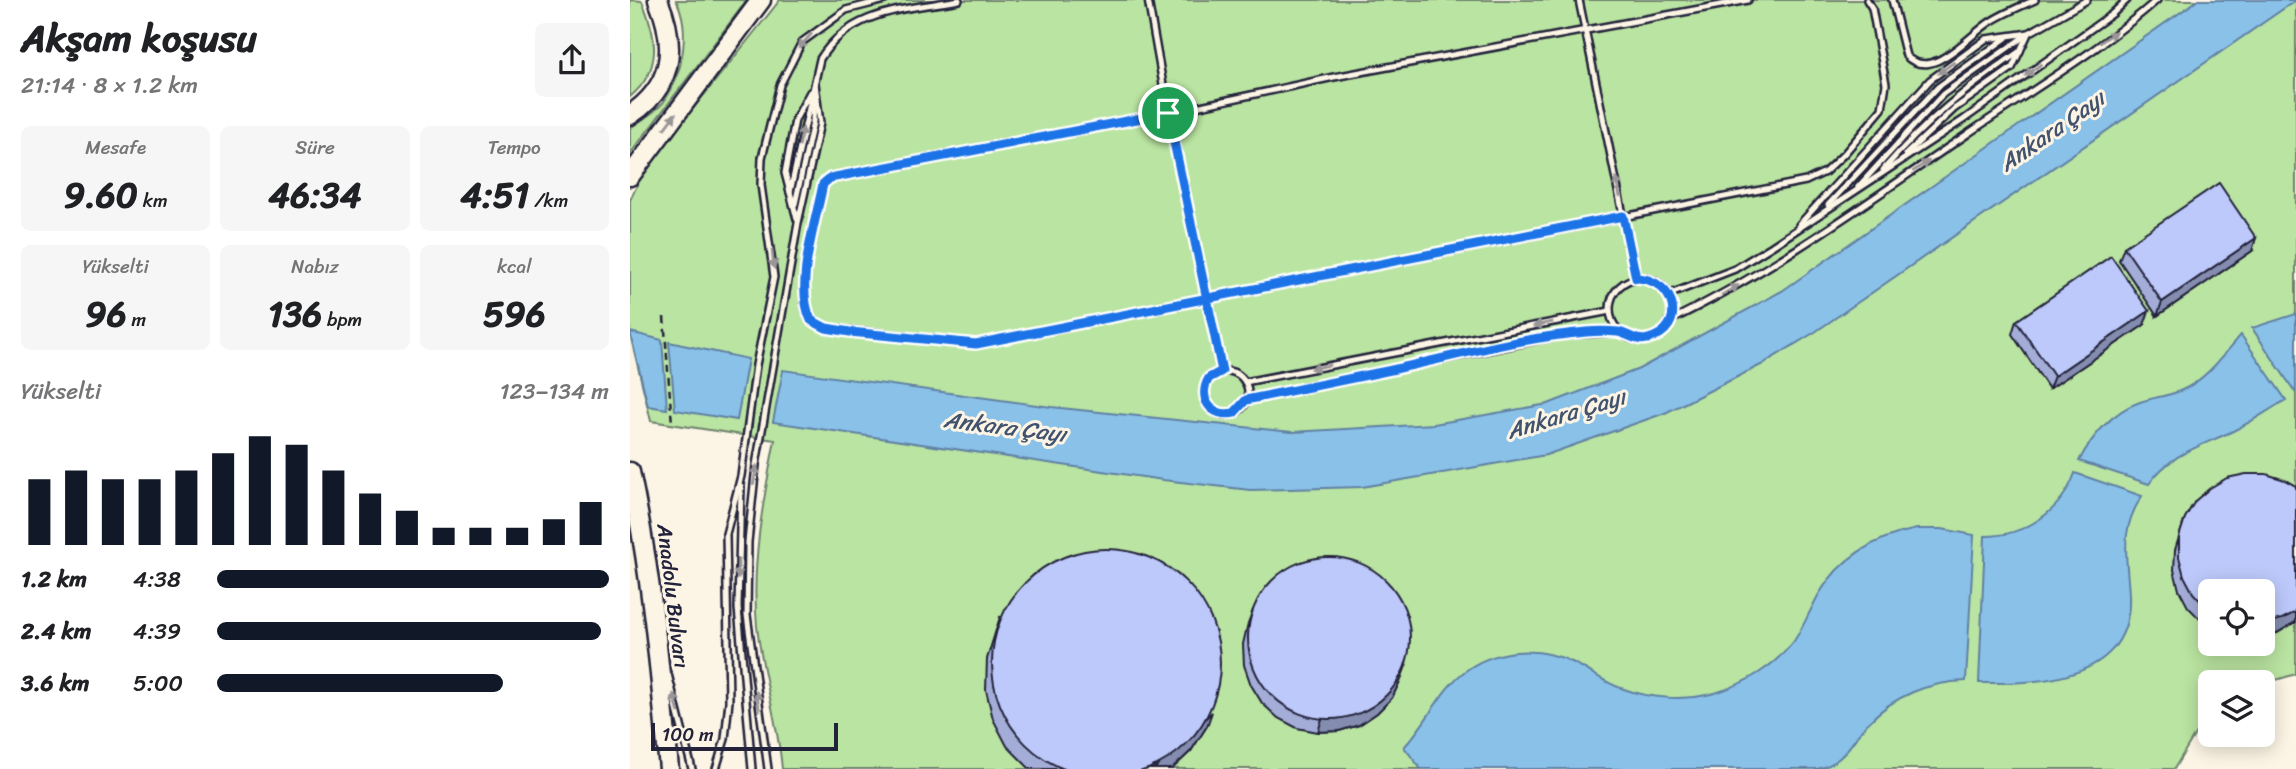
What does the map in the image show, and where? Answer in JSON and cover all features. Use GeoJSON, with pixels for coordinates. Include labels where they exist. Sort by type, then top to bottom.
{"type":"FeatureCollection","features":[{"type":"Feature","properties":{"kind":"main road"},"geometry":{"type":"LineString","coordinates":[[630,115],[653,97],[663,80],[669,58],[668,24],[658,0]]}},
{"type":"Feature","properties":{"kind":"main road"},"geometry":{"type":"LineString","coordinates":[[630,176],[761,0]]}},
{"type":"Feature","properties":{"kind":"main road","name":"Anadolu Bulvarı"},"geometry":{"type":"LineString","coordinates":[[630,472],[642,527],[657,634],[669,769]]}},
{"type":"Feature","properties":{"kind":"lane"},"geometry":{"type":"LineString","coordinates":[[752,769],[738,608],[741,476],[756,365],[774,277],[761,185],[762,158],[780,85],[802,42],[820,26],[846,10],[885,0]]}},
{"type":"Feature","properties":{"kind":"lane"},"geometry":{"type":"LineString","coordinates":[[798,223],[790,192],[820,59],[832,40],[865,19],[959,0]]}},
{"type":"Feature","properties":{"kind":"lane"},"geometry":{"type":"LineString","coordinates":[[1148,0],[1168,113],[1222,371]]}},
{"type":"Feature","properties":{"kind":"lane"},"geometry":{"type":"LineString","coordinates":[[1579,0],[1636,278]]}},
{"type":"Feature","properties":{"kind":"lane"},"geometry":{"type":"LineString","coordinates":[[1748,0],[1586,33],[1334,77],[1168,113],[830,178],[823,184],[806,270],[805,308],[811,320],[826,328],[976,344],[1806,181],[1825,172],[1882,109],[1886,84],[1872,8],[1867,0]]}},
{"type":"Feature","properties":{"kind":"lane"},"geometry":{"type":"LineString","coordinates":[[1892,0],[1906,55],[1917,63],[1926,64],[1944,58],[1988,23],[2035,0]]}},
{"type":"Feature","properties":{"kind":"lane"},"geometry":{"type":"LineString","coordinates":[[1854,191],[1943,94],[2029,33],[2087,0]]}},
{"type":"Feature","properties":{"kind":"lane"},"geometry":{"type":"LineString","coordinates":[[1668,295],[1735,269],[1963,120],[2112,14],[2127,0]]}},
{"type":"Feature","properties":{"kind":"lane"},"geometry":{"type":"LineString","coordinates":[[1246,400],[1561,335],[1620,332],[1639,340],[1650,339],[1659,334],[1670,321],[1722,296],[1805,245],[2072,62],[2157,0]]}},
{"type":"Feature","properties":{"kind":"lane"},"geometry":{"type":"LineString","coordinates":[[1794,231],[1930,79],[1986,39],[2029,33]]}},
{"type":"Feature","properties":{"kind":"lane"},"geometry":{"type":"LineString","coordinates":[[1899,162],[1954,109],[2012,68],[2029,33]]}},
{"type":"Feature","properties":{"kind":"lane"},"geometry":{"type":"LineString","coordinates":[[1822,212],[1938,87],[2009,36]]}},
{"type":"Feature","properties":{"kind":"lane"},"geometry":{"type":"LineString","coordinates":[[1877,177],[1921,126],[1948,102],[2020,51]]}},
{"type":"Feature","properties":{"kind":"lane"},"geometry":{"type":"LineString","coordinates":[[794,207],[813,122],[815,83]]}},
{"type":"Feature","properties":{"kind":"lane"},"geometry":{"type":"LineString","coordinates":[[768,769],[751,647],[746,586],[752,490],[798,223],[820,123],[815,83]]}},
{"type":"Feature","properties":{"kind":"lane"},"geometry":{"type":"LineString","coordinates":[[1620,332],[1610,311],[1613,295],[1619,286],[1636,278],[1658,282],[1668,295],[1672,308],[1670,321]]}},
{"type":"Feature","properties":{"kind":"lane"},"geometry":{"type":"LineString","coordinates":[[1245,382],[1610,311]]}},
{"type":"Feature","properties":{"kind":"lane"},"geometry":{"type":"LineString","coordinates":[[1222,371],[1236,373],[1245,382],[1246,400],[1240,410],[1227,415],[1208,405],[1206,384],[1209,378],[1222,371]]}},
{"type":"Feature","properties":{"kind":"lane"},"geometry":{"type":"LineString","coordinates":[[716,769],[725,739],[729,701],[726,534],[741,476]]}},
{"type":"Feature","properties":{"kind":"lane"},"geometry":{"type":"LineString","coordinates":[[657,634],[692,769]]}},
{"type":"Feature","properties":{"kind":"path"},"geometry":{"type":"LineString","coordinates":[[664,317],[672,424]]}},
{"type":"Feature","properties":{"kind":"green space"},"geometry":{"type":"Polygon","coordinates":[[[630,0],[642,1],[651,27],[654,52],[648,75],[630,97],[630,0]]]}},
{"type":"Feature","properties":{"kind":"green space"},"geometry":{"type":"Polygon","coordinates":[[[676,0],[747,0],[630,154],[630,128],[662,104],[680,64],[684,37],[681,12],[676,0]]]}},
{"type":"Feature","properties":{"kind":"green space"},"geometry":{"type":"Polygon","coordinates":[[[780,0],[2296,0],[2296,674],[2275,680],[2275,670],[2198,670],[2198,729],[2174,769],[782,769],[759,644],[756,603],[759,533],[775,440],[651,421],[630,334],[630,200],[645,169],[780,0]]]}},
{"type":"Feature","properties":{"kind":"water","name":"Ankara Çayı"},"geometry":{"type":"Polygon","coordinates":[[[2198,0],[2296,0],[1815,332],[1761,365],[1665,413],[1546,455],[1362,487],[1250,490],[1163,480],[773,422],[783,370],[1051,407],[1292,432],[1434,424],[1548,404],[1639,369],[1782,291],[2198,0]]]}},
{"type":"Feature","properties":{"kind":"water"},"geometry":{"type":"Polygon","coordinates":[[[2296,314],[2296,391],[2295,392],[2252,328],[2296,314]]]}},
{"type":"Feature","properties":{"kind":"water"},"geometry":{"type":"Polygon","coordinates":[[[630,332],[662,340],[667,409],[648,406],[630,332]]]}},
{"type":"Feature","properties":{"kind":"water"},"geometry":{"type":"Polygon","coordinates":[[[2241,335],[2286,400],[2240,427],[2177,458],[2149,484],[2079,461],[2090,443],[2112,418],[2130,406],[2177,392],[2199,380],[2241,335]]]}},
{"type":"Feature","properties":{"kind":"water"},"geometry":{"type":"Polygon","coordinates":[[[669,342],[748,359],[737,420],[675,410],[669,342]]]}},
{"type":"Feature","properties":{"kind":"water"},"geometry":{"type":"Polygon","coordinates":[[[2075,473],[2142,496],[2127,532],[2129,595],[2126,624],[2116,645],[2099,661],[2078,672],[2029,682],[1979,683],[1985,536],[2014,532],[2040,519],[2061,499],[2075,473]]]}},
{"type":"Feature","properties":{"kind":"water"},"geometry":{"type":"Polygon","coordinates":[[[1917,529],[1942,529],[1974,535],[1966,681],[1939,684],[1900,698],[1878,713],[1841,757],[1826,766],[1817,769],[1421,769],[1404,747],[1458,677],[1480,662],[1506,653],[1548,654],[1574,663],[1615,686],[1656,697],[1704,696],[1737,685],[1769,666],[1794,641],[1819,594],[1849,559],[1873,543],[1917,529]]]}},
{"type":"Feature","properties":{"kind":"building"},"geometry":{"type":"Polygon","coordinates":[[[2219,183],[2256,238],[2162,302],[2124,247],[2219,183]]]}},
{"type":"Feature","properties":{"kind":"building"},"geometry":{"type":"Polygon","coordinates":[[[2111,256],[2149,311],[2054,376],[2016,321],[2111,256]]]}},
{"type":"Feature","properties":{"kind":"building"},"geometry":{"type":"Polygon","coordinates":[[[2266,474],[2296,486],[2296,612],[2282,619],[2275,621],[2275,579],[2198,579],[2198,598],[2184,576],[2179,557],[2179,537],[2185,518],[2195,501],[2227,478],[2266,474]]]}},
{"type":"Feature","properties":{"kind":"building"},"geometry":{"type":"Polygon","coordinates":[[[1084,551],[1128,551],[1169,568],[1187,582],[1207,609],[1219,652],[1218,685],[1207,717],[1187,744],[1160,764],[1144,770],[1068,770],[1052,764],[1025,744],[1011,726],[994,685],[994,641],[1011,600],[1025,582],[1043,568],[1084,551]]]}},
{"type":"Feature","properties":{"kind":"building"},"geometry":{"type":"Polygon","coordinates":[[[1329,557],[1360,563],[1386,581],[1404,607],[1410,638],[1404,669],[1386,695],[1360,713],[1329,719],[1298,713],[1272,695],[1254,669],[1248,638],[1254,607],[1272,581],[1298,563],[1329,557]]]}},
{"type":"Feature","properties":{"kind":"route"},"geometry":{"type":"LineString","coordinates":[[1168,113],[826,180],[823,184],[803,296],[811,320],[826,328],[850,332],[976,344],[1207,299],[1500,239],[1623,216],[1636,278],[1648,278],[1666,289],[1671,298],[1671,318],[1659,334],[1650,339],[1629,338],[1620,332],[1561,335],[1246,400],[1240,410],[1227,415],[1220,414],[1213,411],[1205,399],[1204,391],[1209,378],[1222,371],[1207,299],[1168,113]]}}]}
